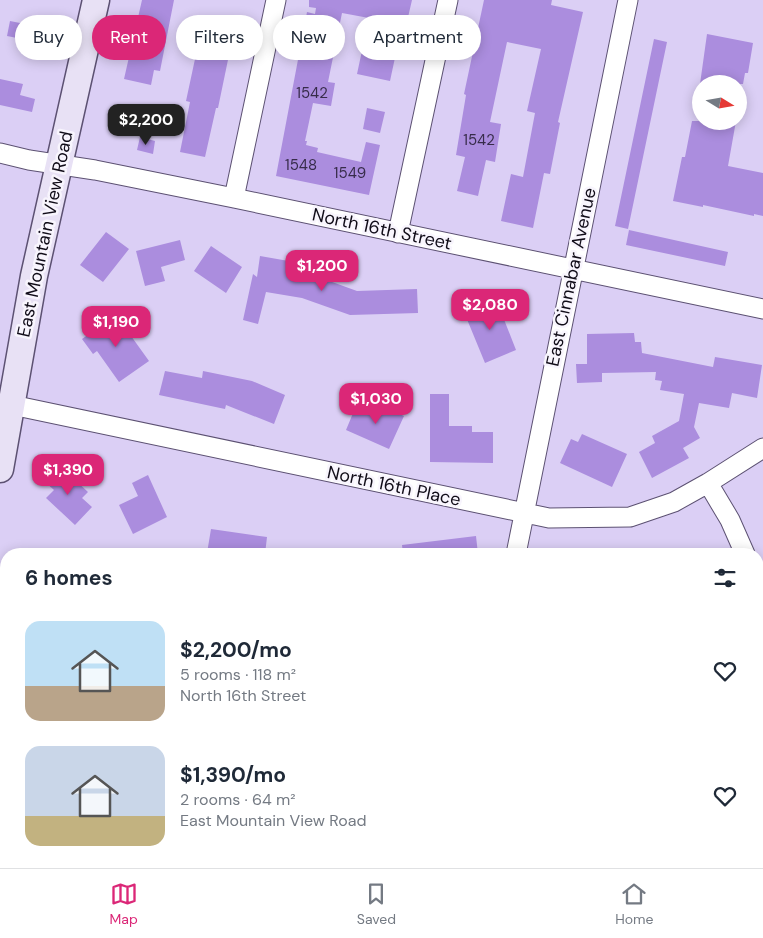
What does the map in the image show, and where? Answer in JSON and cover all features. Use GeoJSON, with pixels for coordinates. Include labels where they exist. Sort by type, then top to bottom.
{"type":"FeatureCollection","features":[{"type":"Feature","properties":{"kind":"street","name":"East Mountain View Road"},"geometry":{"type":"LineString","coordinates":[[0,469],[12,405],[9,370],[34,276],[96,0]]}},
{"type":"Feature","properties":{"kind":"street"},"geometry":{"type":"LineString","coordinates":[[234,198],[276,0]]}},
{"type":"Feature","properties":{"kind":"street"},"geometry":{"type":"LineString","coordinates":[[398,233],[448,0]]}},
{"type":"Feature","properties":{"kind":"street","name":"East Cinnabar Avenue"},"geometry":{"type":"LineString","coordinates":[[517,548],[628,0]]}},
{"type":"Feature","properties":{"kind":"street","name":"North 16th Street"},"geometry":{"type":"LineString","coordinates":[[0,153],[234,198],[763,309]]}},
{"type":"Feature","properties":{"kind":"street","name":"North 16th Place"},"geometry":{"type":"LineString","coordinates":[[12,405],[549,518],[630,518],[674,502],[763,448]]}},
{"type":"Feature","properties":{"kind":"street"},"geometry":{"type":"LineString","coordinates":[[708,483],[730,520],[742,548]]}},
{"type":"Feature","properties":{"kind":"building"},"geometry":{"type":"Polygon","coordinates":[[[142,0],[174,0],[166,41],[166,15],[139,15],[142,0]]]}},
{"type":"Feature","properties":{"kind":"building"},"geometry":{"type":"Polygon","coordinates":[[[309,0],[412,0],[409,15],[355,15],[342,13],[342,15],[306,15],[307,12],[315,14],[316,8],[309,7],[309,0]]]}},
{"type":"Feature","properties":{"kind":"building"},"geometry":{"type":"Polygon","coordinates":[[[484,0],[552,0],[551,5],[583,12],[558,122],[560,123],[550,174],[544,173],[533,228],[501,221],[511,174],[523,177],[535,113],[527,111],[541,49],[507,42],[490,122],[501,124],[495,162],[486,160],[478,196],[457,191],[465,157],[456,155],[466,95],[464,94],[471,60],[481,60],[481,15],[484,0]]]}},
{"type":"Feature","properties":{"kind":"building"},"geometry":{"type":"Polygon","coordinates":[[[10,21],[15,22],[15,38],[7,36],[10,21]]]}},
{"type":"Feature","properties":{"kind":"building"},"geometry":{"type":"Polygon","coordinates":[[[707,34],[753,43],[748,73],[745,73],[745,75],[701,75],[707,34]]]}},
{"type":"Feature","properties":{"kind":"building"},"geometry":{"type":"Polygon","coordinates":[[[654,39],[667,42],[628,229],[615,226],[654,39]]]}},
{"type":"Feature","properties":{"kind":"building"},"geometry":{"type":"Polygon","coordinates":[[[128,60],[162,60],[160,71],[154,70],[151,85],[124,79],[128,60]]]}},
{"type":"Feature","properties":{"kind":"building"},"geometry":{"type":"Polygon","coordinates":[[[195,60],[228,60],[205,157],[180,152],[190,102],[186,101],[195,60]]]}},
{"type":"Feature","properties":{"kind":"building"},"geometry":{"type":"Polygon","coordinates":[[[298,60],[332,60],[328,82],[335,83],[331,106],[313,103],[305,141],[307,141],[306,145],[318,148],[317,152],[361,162],[366,142],[380,145],[369,195],[276,176],[298,60]]]}},
{"type":"Feature","properties":{"kind":"building"},"geometry":{"type":"Polygon","coordinates":[[[360,60],[394,60],[390,81],[357,74],[360,60]]]}},
{"type":"Feature","properties":{"kind":"building"},"geometry":{"type":"Polygon","coordinates":[[[0,79],[23,84],[20,95],[35,99],[32,112],[0,105],[0,79]]]}},
{"type":"Feature","properties":{"kind":"building"},"geometry":{"type":"Polygon","coordinates":[[[367,108],[385,112],[380,133],[363,129],[367,108]]]}},
{"type":"Feature","properties":{"kind":"building"},"geometry":{"type":"Polygon","coordinates":[[[692,121],[692,130],[734,130],[728,166],[763,173],[763,216],[673,201],[682,157],[685,157],[692,121]]]}},
{"type":"Feature","properties":{"kind":"building"},"geometry":{"type":"Polygon","coordinates":[[[140,137],[155,141],[153,154],[137,150],[140,137]]]}},
{"type":"Feature","properties":{"kind":"building"},"geometry":{"type":"Polygon","coordinates":[[[629,230],[728,252],[725,266],[626,245],[629,230]]]}},
{"type":"Feature","properties":{"kind":"building"},"geometry":{"type":"Polygon","coordinates":[[[106,232],[129,249],[103,282],[80,265],[106,232]]]}},
{"type":"Feature","properties":{"kind":"building"},"geometry":{"type":"Polygon","coordinates":[[[180,240],[185,260],[161,267],[165,281],[145,286],[136,251],[180,240]]]}},
{"type":"Feature","properties":{"kind":"building"},"geometry":{"type":"Polygon","coordinates":[[[211,246],[242,267],[226,293],[194,271],[211,246]]]}},
{"type":"Feature","properties":{"kind":"building"},"geometry":{"type":"Polygon","coordinates":[[[260,256],[300,263],[299,270],[357,291],[417,289],[418,313],[350,315],[302,298],[266,292],[258,324],[243,320],[253,274],[257,277],[260,256]]]}},
{"type":"Feature","properties":{"kind":"building"},"geometry":{"type":"Polygon","coordinates":[[[496,299],[516,350],[485,363],[464,312],[496,299]]]}},
{"type":"Feature","properties":{"kind":"building"},"geometry":{"type":"Polygon","coordinates":[[[116,315],[149,361],[119,382],[97,351],[93,354],[82,339],[116,315]]]}},
{"type":"Feature","properties":{"kind":"building"},"geometry":{"type":"Polygon","coordinates":[[[634,333],[635,342],[641,342],[642,353],[713,367],[715,357],[762,365],[757,398],[732,393],[729,408],[699,403],[694,427],[700,438],[683,448],[689,458],[652,478],[639,452],[655,443],[652,436],[679,421],[684,394],[660,390],[662,381],[655,380],[656,372],[602,373],[602,382],[577,383],[576,364],[587,364],[587,334],[634,333]]]}},
{"type":"Feature","properties":{"kind":"building"},"geometry":{"type":"Polygon","coordinates":[[[165,371],[202,378],[203,371],[252,381],[285,395],[274,424],[226,405],[225,409],[159,395],[165,371]]]}},
{"type":"Feature","properties":{"kind":"building"},"geometry":{"type":"Polygon","coordinates":[[[430,394],[449,394],[449,426],[472,426],[472,432],[493,432],[493,463],[430,462],[430,394]]]}},
{"type":"Feature","properties":{"kind":"building"},"geometry":{"type":"Polygon","coordinates":[[[378,405],[404,416],[389,449],[346,430],[356,406],[375,414],[378,405]]]}},
{"type":"Feature","properties":{"kind":"building"},"geometry":{"type":"Polygon","coordinates":[[[582,434],[627,454],[612,487],[560,463],[571,439],[578,442],[582,434]]]}},
{"type":"Feature","properties":{"kind":"building"},"geometry":{"type":"Polygon","coordinates":[[[60,466],[88,492],[82,498],[92,507],[75,525],[46,498],[54,490],[45,482],[60,466]]]}},
{"type":"Feature","properties":{"kind":"building"},"geometry":{"type":"Polygon","coordinates":[[[148,475],[167,517],[133,534],[119,505],[138,496],[132,483],[148,475]]]}},
{"type":"Feature","properties":{"kind":"building"},"geometry":{"type":"Polygon","coordinates":[[[211,529],[267,537],[266,548],[208,548],[211,529]]]}},
{"type":"Feature","properties":{"kind":"building"},"geometry":{"type":"Polygon","coordinates":[[[476,536],[477,548],[402,548],[402,545],[476,536]]]}}]}
